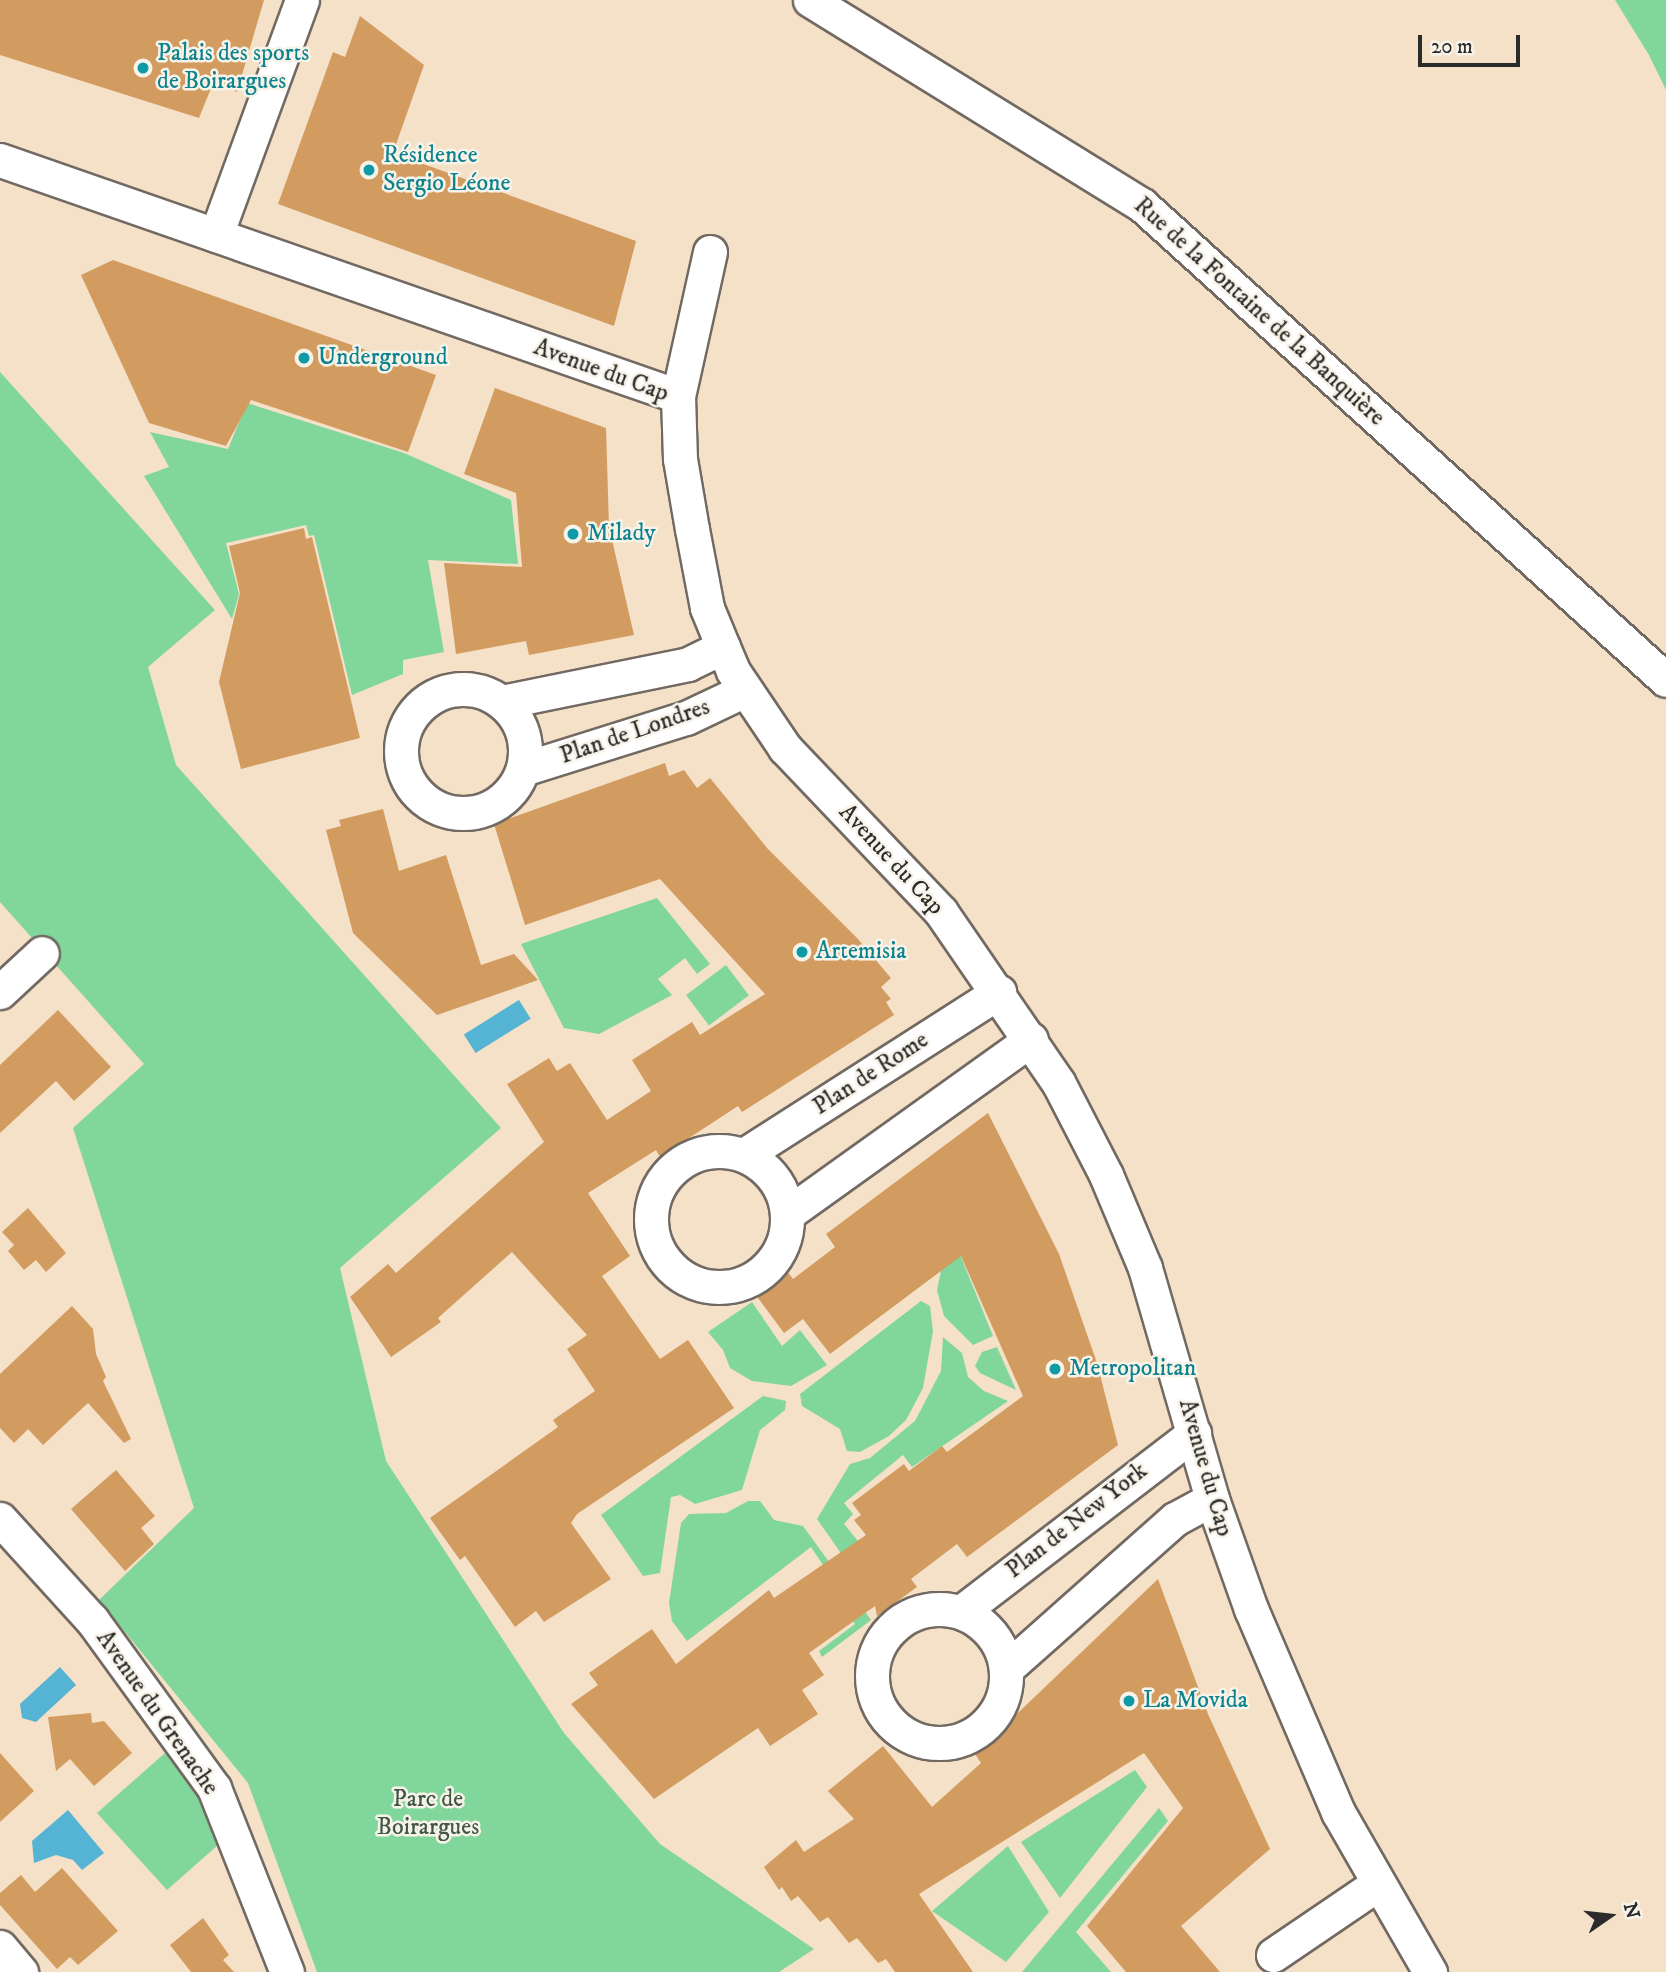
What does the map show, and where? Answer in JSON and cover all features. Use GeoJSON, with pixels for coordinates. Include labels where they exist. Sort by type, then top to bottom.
{"type":"FeatureCollection","features":[{"type":"Feature","properties":{"kind":"street"},"geometry":{"type":"LineString","coordinates":[[216,235],[302,0]]}},
{"type":"Feature","properties":{"kind":"street","name":"Rue de la Fontaine de la Banquière"},"geometry":{"type":"LineString","coordinates":[[810,0],[1142,205],[1666,680]]}},
{"type":"Feature","properties":{"kind":"street","name":"Avenue du Cap"},"geometry":{"type":"LineString","coordinates":[[0,160],[678,396],[680,459],[690,518],[707,608],[723,647],[745,690],[785,748],[941,912],[1031,1039],[1106,1175],[1145,1268],[1212,1499],[1251,1609],[1318,1768],[1377,1885],[1430,1972]]}},
{"type":"Feature","properties":{"kind":"street"},"geometry":{"type":"LineString","coordinates":[[678,396],[710,252]]}},
{"type":"Feature","properties":{"kind":"street","name":"Plan de Londres"},"geometry":{"type":"LineString","coordinates":[[723,647],[688,664],[502,702],[523,734],[523,769],[686,718],[745,690]]}},
{"type":"Feature","properties":{"kind":"street"},"geometry":{"type":"LineString","coordinates":[[502,702],[469,689],[432,696],[416,708],[406,725],[400,744],[401,764],[419,796],[434,807],[470,814],[503,799],[523,769]]}},
{"type":"Feature","properties":{"kind":"street"},"geometry":{"type":"LineString","coordinates":[[0,992],[42,953]]}},
{"type":"Feature","properties":{"kind":"street","name":"Plan de Rome"},"geometry":{"type":"LineString","coordinates":[[744,1155],[999,992]]}},
{"type":"Feature","properties":{"kind":"street"},"geometry":{"type":"LineString","coordinates":[[787,1214],[1031,1039]]}},
{"type":"Feature","properties":{"kind":"street"},"geometry":{"type":"LineString","coordinates":[[721,1151],[744,1155],[768,1172],[787,1214],[778,1255],[747,1282],[706,1287],[677,1273],[663,1259],[650,1222],[662,1181],[678,1165],[698,1154],[721,1151]]}},
{"type":"Feature","properties":{"kind":"street","name":"Plan de New York"},"geometry":{"type":"LineString","coordinates":[[961,1612],[1194,1433]]}},
{"type":"Feature","properties":{"kind":"street"},"geometry":{"type":"LineString","coordinates":[[1006,1669],[1175,1519],[1212,1499]]}},
{"type":"Feature","properties":{"kind":"street","name":"Avenue du Grenache"},"geometry":{"type":"LineString","coordinates":[[0,1519],[92,1620],[214,1788],[287,1972]]}},
{"type":"Feature","properties":{"kind":"street"},"geometry":{"type":"LineString","coordinates":[[928,1609],[961,1612],[991,1633],[1006,1669],[1000,1706],[989,1722],[956,1742],[918,1741],[887,1719],[875,1696],[872,1668],[886,1633],[912,1613],[928,1609]]}},
{"type":"Feature","properties":{"kind":"street"},"geometry":{"type":"LineString","coordinates":[[1273,1955],[1377,1885]]}},
{"type":"Feature","properties":{"kind":"street"},"geometry":{"type":"LineString","coordinates":[[0,1947],[21,1972]]}},
{"type":"Feature","properties":{"kind":"green space"},"geometry":{"type":"Polygon","coordinates":[[[1615,0],[1666,0],[1666,90],[1649,55],[1615,0]]]}},
{"type":"Feature","properties":{"kind":"green space","name":"Parc de Boirargues"},"geometry":{"type":"Polygon","coordinates":[[[0,372],[215,610],[148,667],[176,765],[501,1128],[340,1268],[386,1461],[564,1733],[660,1844],[814,1949],[779,1972],[317,1972],[248,1783],[99,1600],[194,1508],[73,1128],[144,1064],[0,902],[0,372]]]}},
{"type":"Feature","properties":{"kind":"green space"},"geometry":{"type":"Polygon","coordinates":[[[247,403],[404,453],[511,500],[518,564],[428,560],[444,652],[403,660],[403,674],[352,695],[314,535],[309,536],[306,525],[226,543],[239,594],[232,619],[144,476],[169,467],[150,432],[228,449],[247,403]]]}},
{"type":"Feature","properties":{"kind":"green space"},"geometry":{"type":"Polygon","coordinates":[[[657,898],[710,964],[697,974],[685,958],[658,979],[672,995],[599,1034],[564,1028],[521,944],[657,898]]]}},
{"type":"Feature","properties":{"kind":"green space"},"geometry":{"type":"Polygon","coordinates":[[[726,965],[749,995],[709,1025],[686,995],[726,965]]]}},
{"type":"Feature","properties":{"kind":"green space"},"geometry":{"type":"Polygon","coordinates":[[[957,1247],[993,1336],[973,1345],[944,1316],[937,1290],[942,1266],[957,1247]]]}},
{"type":"Feature","properties":{"kind":"green space"},"geometry":{"type":"Polygon","coordinates":[[[921,1301],[930,1306],[933,1331],[923,1388],[906,1420],[889,1436],[860,1452],[847,1451],[840,1429],[802,1406],[800,1394],[921,1301]]]}},
{"type":"Feature","properties":{"kind":"green space"},"geometry":{"type":"Polygon","coordinates":[[[752,1302],[782,1346],[800,1330],[827,1365],[791,1386],[752,1381],[730,1368],[723,1350],[708,1332],[752,1302]]]}},
{"type":"Feature","properties":{"kind":"green space"},"geometry":{"type":"Polygon","coordinates":[[[943,1337],[962,1353],[968,1377],[984,1391],[1008,1401],[912,1467],[903,1455],[844,1503],[853,1514],[844,1524],[858,1541],[852,1569],[817,1519],[850,1464],[870,1458],[915,1421],[941,1371],[943,1337]]]}},
{"type":"Feature","properties":{"kind":"green space"},"geometry":{"type":"Polygon","coordinates":[[[997,1347],[1016,1390],[980,1373],[975,1366],[982,1352],[997,1347]]]}},
{"type":"Feature","properties":{"kind":"green space"},"geometry":{"type":"Polygon","coordinates":[[[763,1396],[786,1401],[785,1410],[760,1430],[742,1490],[695,1504],[680,1495],[671,1497],[660,1573],[643,1576],[601,1515],[763,1396]]]}},
{"type":"Feature","properties":{"kind":"green space"},"geometry":{"type":"Polygon","coordinates":[[[748,1501],[760,1501],[774,1520],[803,1526],[871,1620],[822,1657],[819,1651],[855,1624],[836,1597],[841,1592],[811,1547],[687,1641],[672,1621],[669,1603],[681,1523],[689,1514],[726,1513],[748,1501]]]}},
{"type":"Feature","properties":{"kind":"green space"},"geometry":{"type":"Polygon","coordinates":[[[165,1753],[207,1799],[218,1845],[167,1890],[97,1813],[165,1753]]]}},
{"type":"Feature","properties":{"kind":"green space"},"geometry":{"type":"Polygon","coordinates":[[[1135,1770],[1147,1787],[1060,1898],[1021,1842],[1135,1770]]]}},
{"type":"Feature","properties":{"kind":"green space"},"geometry":{"type":"Polygon","coordinates":[[[1159,1808],[1168,1821],[1076,1932],[1111,1972],[1022,1972],[1159,1808]]]}},
{"type":"Feature","properties":{"kind":"green space"},"geometry":{"type":"Polygon","coordinates":[[[1008,1846],[1049,1912],[1006,1962],[932,1911],[1008,1846]]]}},
{"type":"Feature","properties":{"kind":"water"},"geometry":{"type":"Polygon","coordinates":[[[519,1000],[531,1019],[476,1053],[464,1034],[519,1000]]]}},
{"type":"Feature","properties":{"kind":"water"},"geometry":{"type":"Polygon","coordinates":[[[60,1667],[76,1685],[36,1722],[22,1718],[20,1704],[60,1667]]]}},
{"type":"Feature","properties":{"kind":"water"},"geometry":{"type":"Polygon","coordinates":[[[68,1810],[104,1853],[82,1870],[73,1860],[56,1855],[34,1863],[32,1841],[68,1810]]]}},
{"type":"Feature","properties":{"kind":"building","name":"Palais des sports de Boirargues"},"geometry":{"type":"Polygon","coordinates":[[[0,0],[264,0],[237,92],[214,81],[199,118],[0,55],[0,0]]]}},
{"type":"Feature","properties":{"kind":"building","name":"Résidence Sergio Léone"},"geometry":{"type":"Polygon","coordinates":[[[360,16],[424,65],[393,153],[636,241],[614,326],[278,204],[333,52],[345,57],[360,16]]]}},
{"type":"Feature","properties":{"kind":"building","name":"Underground"},"geometry":{"type":"Polygon","coordinates":[[[113,260],[436,375],[408,452],[251,400],[226,446],[149,423],[81,275],[113,260]]]}},
{"type":"Feature","properties":{"kind":"building","name":"Milady"},"geometry":{"type":"Polygon","coordinates":[[[495,388],[606,428],[609,527],[634,635],[529,655],[526,641],[456,654],[444,563],[522,567],[516,493],[464,474],[495,388]]]}},
{"type":"Feature","properties":{"kind":"building"},"geometry":{"type":"Polygon","coordinates":[[[304,528],[306,539],[312,537],[360,738],[241,769],[219,682],[240,593],[229,546],[304,528]]]}},
{"type":"Feature","properties":{"kind":"building"},"geometry":{"type":"Polygon","coordinates":[[[665,763],[669,776],[684,770],[697,788],[710,778],[767,848],[857,938],[891,978],[881,987],[891,999],[886,1002],[894,1015],[742,1112],[738,1106],[660,1157],[656,1150],[588,1193],[630,1256],[602,1276],[660,1359],[688,1340],[734,1408],[577,1514],[571,1523],[611,1579],[544,1622],[536,1611],[515,1627],[465,1556],[460,1560],[430,1518],[558,1427],[553,1420],[595,1391],[567,1349],[587,1335],[512,1252],[438,1318],[441,1322],[391,1357],[350,1297],[388,1264],[396,1273],[544,1142],[507,1084],[549,1058],[557,1071],[570,1063],[607,1120],[651,1091],[632,1060],[692,1022],[700,1035],[765,994],[660,879],[525,925],[494,824],[665,763]]]}},
{"type":"Feature","properties":{"kind":"building"},"geometry":{"type":"Polygon","coordinates":[[[383,809],[399,871],[446,855],[481,965],[514,954],[538,980],[437,1015],[353,933],[326,830],[341,826],[339,820],[383,809]]]}},
{"type":"Feature","properties":{"kind":"building"},"geometry":{"type":"Polygon","coordinates":[[[58,1010],[111,1067],[74,1101],[56,1081],[0,1133],[0,1065],[58,1010]]]}},
{"type":"Feature","properties":{"kind":"building"},"geometry":{"type":"Polygon","coordinates":[[[988,1113],[1059,1254],[1097,1363],[1118,1445],[967,1557],[957,1544],[911,1579],[917,1587],[877,1616],[875,1606],[809,1653],[824,1675],[802,1690],[818,1714],[770,1746],[758,1728],[654,1799],[571,1704],[598,1685],[589,1673],[652,1629],[676,1664],[769,1590],[774,1598],[866,1535],[854,1520],[861,1515],[852,1503],[904,1464],[909,1471],[942,1446],[947,1452],[1023,1396],[961,1256],[830,1354],[803,1319],[784,1333],[755,1294],[787,1271],[793,1279],[835,1247],[826,1234],[988,1113]]]}},
{"type":"Feature","properties":{"kind":"building"},"geometry":{"type":"Polygon","coordinates":[[[28,1208],[66,1253],[46,1272],[36,1260],[24,1270],[8,1251],[14,1245],[2,1232],[28,1208]]]}},
{"type":"Feature","properties":{"kind":"building"},"geometry":{"type":"Polygon","coordinates":[[[72,1306],[93,1329],[96,1354],[106,1377],[103,1381],[131,1439],[124,1443],[88,1403],[43,1445],[28,1429],[14,1443],[0,1428],[0,1374],[72,1306]]]}},
{"type":"Feature","properties":{"kind":"building"},"geometry":{"type":"Polygon","coordinates":[[[116,1470],[155,1516],[141,1528],[154,1544],[125,1571],[71,1509],[116,1470]]]}},
{"type":"Feature","properties":{"kind":"building"},"geometry":{"type":"Polygon","coordinates":[[[1158,1579],[1208,1714],[1270,1849],[1181,1926],[1220,1972],[1126,1972],[1087,1926],[1183,1808],[1144,1753],[919,1894],[973,1972],[895,1972],[886,1959],[878,1963],[857,1938],[849,1943],[828,1917],[820,1922],[798,1896],[791,1901],[782,1887],[779,1890],[764,1867],[796,1840],[804,1852],[854,1819],[828,1791],[883,1746],[932,1807],[981,1763],[975,1754],[1158,1579]]]}},
{"type":"Feature","properties":{"kind":"building"},"geometry":{"type":"Polygon","coordinates":[[[91,1713],[92,1723],[104,1721],[132,1753],[94,1786],[70,1759],[56,1771],[48,1717],[91,1713]]]}},
{"type":"Feature","properties":{"kind":"building"},"geometry":{"type":"Polygon","coordinates":[[[0,1753],[34,1791],[0,1822],[0,1753]]]}},
{"type":"Feature","properties":{"kind":"building"},"geometry":{"type":"Polygon","coordinates":[[[62,1868],[118,1931],[78,1965],[70,1957],[57,1969],[0,1905],[0,1893],[21,1875],[35,1892],[62,1868]]]}},
{"type":"Feature","properties":{"kind":"building"},"geometry":{"type":"Polygon","coordinates":[[[203,1918],[229,1955],[223,1960],[234,1972],[191,1972],[170,1945],[203,1918]]]}},
{"type":"Feature","properties":{"kind":"place","name":"Palais des sports de Boirargues"},"geometry":{"type":"Point","coordinates":[143,68]}},
{"type":"Feature","properties":{"kind":"place","name":"Résidence Sergio Léone"},"geometry":{"type":"Point","coordinates":[369,170]}},
{"type":"Feature","properties":{"kind":"place","name":"Underground"},"geometry":{"type":"Point","coordinates":[304,358]}},
{"type":"Feature","properties":{"kind":"place","name":"Milady"},"geometry":{"type":"Point","coordinates":[573,534]}},
{"type":"Feature","properties":{"kind":"place","name":"Artemisia"},"geometry":{"type":"Point","coordinates":[802,952]}},
{"type":"Feature","properties":{"kind":"place","name":"Metropolitan"},"geometry":{"type":"Point","coordinates":[1055,1369]}},
{"type":"Feature","properties":{"kind":"place","name":"La Movida"},"geometry":{"type":"Point","coordinates":[1129,1701]}}]}
